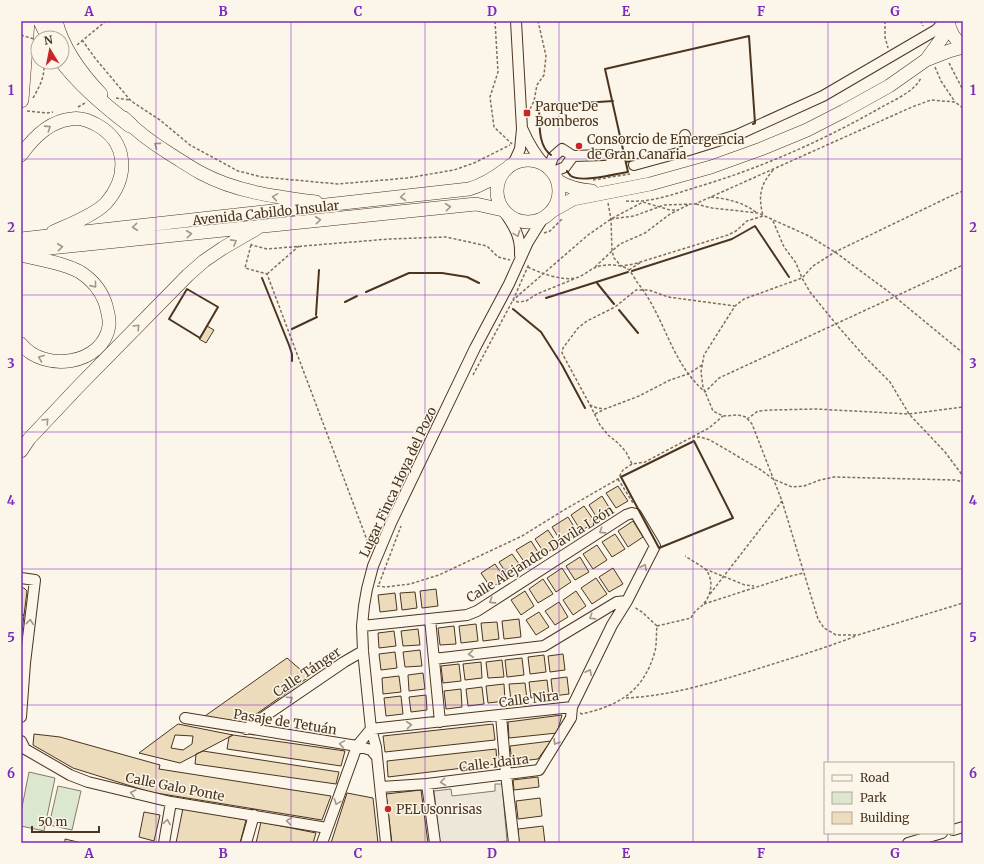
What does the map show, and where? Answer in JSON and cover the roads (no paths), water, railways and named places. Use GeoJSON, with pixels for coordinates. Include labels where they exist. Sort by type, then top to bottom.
{"type":"FeatureCollection","features":[{"type":"Feature","properties":{"kind":"highway"},"geometry":{"type":"LineString","coordinates":[[25,30],[26,101]]}},
{"type":"Feature","properties":{"kind":"highway"},"geometry":{"type":"LineString","coordinates":[[70,70],[71,73],[130,125]]}},
{"type":"Feature","properties":{"kind":"main road"},"geometry":{"type":"LineString","coordinates":[[607,197],[568,187],[538,161],[530,159],[510,165],[500,176],[497,189],[498,202],[509,216],[526,222],[535,221],[573,199],[607,197],[711,167],[781,141],[807,130],[857,104],[889,86],[928,59],[963,46],[953,36],[947,21]]}},
{"type":"Feature","properties":{"kind":"main road"},"geometry":{"type":"LineString","coordinates":[[928,59],[942,38],[947,21]]}},
{"type":"Feature","properties":{"kind":"main road"},"geometry":{"type":"LineString","coordinates":[[21,155],[28,145],[52,125],[63,120],[79,118],[104,129],[117,144],[121,154],[123,163],[120,180],[115,191],[105,204],[88,216],[42,236]]}},
{"type":"Feature","properties":{"kind":"main road"},"geometry":{"type":"LineString","coordinates":[[130,125],[160,148],[202,174],[237,188],[261,194],[342,204]]}},
{"type":"Feature","properties":{"kind":"main road","name":"Avenida Cabildo Insular"},"geometry":{"type":"LineString","coordinates":[[21,239],[468,189],[490,181],[510,165]]}},
{"type":"Feature","properties":{"kind":"main road"},"geometry":{"type":"LineString","coordinates":[[548,214],[557,202],[559,192],[551,171]]}},
{"type":"Feature","properties":{"kind":"main road","name":"Avenida Cabildo Insular"},"geometry":{"type":"LineString","coordinates":[[21,251],[476,204],[503,210]]}},
{"type":"Feature","properties":{"kind":"main road"},"geometry":{"type":"LineString","coordinates":[[21,450],[29,439],[78,387],[204,261],[260,226]]}},
{"type":"Feature","properties":{"kind":"main road"},"geometry":{"type":"LineString","coordinates":[[21,255],[67,266],[89,278],[103,297],[109,316],[109,326],[101,343],[93,352],[81,358],[68,362],[48,360],[30,353],[21,344]]}},
{"type":"Feature","properties":{"kind":"street"},"geometry":{"type":"LineString","coordinates":[[516,21],[522,129],[528,144],[551,171]]}},
{"type":"Feature","properties":{"kind":"street"},"geometry":{"type":"LineString","coordinates":[[634,165],[737,135],[823,96],[936,30],[947,21]]}},
{"type":"Feature","properties":{"kind":"street"},"geometry":{"type":"LineString","coordinates":[[510,165],[520,149],[517,143],[522,129]]}},
{"type":"Feature","properties":{"kind":"street"},"geometry":{"type":"LineString","coordinates":[[685,135],[689,150]]}},
{"type":"Feature","properties":{"kind":"street"},"geometry":{"type":"LineString","coordinates":[[551,171],[553,157],[562,149],[573,156],[604,155]]}},
{"type":"Feature","properties":{"kind":"street"},"geometry":{"type":"LineString","coordinates":[[551,171],[565,167],[573,156]]}},
{"type":"Feature","properties":{"kind":"street","name":"Lugar Finca Hoya del Pozo"},"geometry":{"type":"LineString","coordinates":[[503,210],[516,231],[526,264]]}},
{"type":"Feature","properties":{"kind":"street","name":"Lugar Finca Hoya del Pozo"},"geometry":{"type":"LineString","coordinates":[[386,843],[376,747],[371,729],[362,626],[364,606],[373,585],[375,561],[391,523],[475,348],[509,284],[526,264],[532,236],[548,214]]}},
{"type":"Feature","properties":{"kind":"street","name":"Calle Alejandro Dávila León"},"geometry":{"type":"LineString","coordinates":[[362,626],[467,615],[477,611],[626,515],[632,513],[636,514]]}},
{"type":"Feature","properties":{"kind":"street","name":"Calle Nira"},"geometry":{"type":"LineString","coordinates":[[371,729],[572,707],[612,625],[627,602],[655,546],[636,514]]}},
{"type":"Feature","properties":{"kind":"street"},"geometry":{"type":"LineString","coordinates":[[21,578],[35,580],[23,663],[21,717]]}},
{"type":"Feature","properties":{"kind":"street"},"geometry":{"type":"LineString","coordinates":[[434,659],[544,646],[617,602],[627,602]]}},
{"type":"Feature","properties":{"kind":"street"},"geometry":{"type":"LineString","coordinates":[[430,619],[440,722]]}},
{"type":"Feature","properties":{"kind":"street","name":"Calle Tánger"},"geometry":{"type":"LineString","coordinates":[[246,729],[344,662],[363,651]]}},
{"type":"Feature","properties":{"kind":"street","name":"Calle Idaira"},"geometry":{"type":"LineString","coordinates":[[381,787],[427,784],[538,770],[571,718],[572,707]]}},
{"type":"Feature","properties":{"kind":"street"},"geometry":{"type":"LineString","coordinates":[[501,715],[514,843]]}},
{"type":"Feature","properties":{"kind":"street","name":"Pasaje de Tetuán"},"geometry":{"type":"LineString","coordinates":[[186,718],[357,746],[371,750],[377,757]]}},
{"type":"Feature","properties":{"kind":"street"},"geometry":{"type":"LineString","coordinates":[[322,843],[357,746],[371,729]]}},
{"type":"Feature","properties":{"kind":"street","name":"Calle Galo Ponte"},"geometry":{"type":"LineString","coordinates":[[22,746],[70,775],[88,782],[171,802],[327,828]]}},
{"type":"Feature","properties":{"kind":"street"},"geometry":{"type":"LineString","coordinates":[[427,784],[435,843]]}},
{"type":"Feature","properties":{"kind":"street"},"geometry":{"type":"LineString","coordinates":[[164,843],[171,802]]}},
{"type":"Feature","properties":{"kind":"street"},"geometry":{"type":"LineString","coordinates":[[246,843],[254,815]]}},
{"type":"Feature","properties":{"kind":"street"},"geometry":{"type":"LineString","coordinates":[[908,843],[939,834]]}},
{"type":"Feature","properties":{"kind":"place","name":"Parque De Bomberos"},"geometry":{"type":"Point","coordinates":[527,113]}},
{"type":"Feature","properties":{"kind":"place","name":"Consorcio de Emergencia de Gran Canaria"},"geometry":{"type":"Point","coordinates":[579,146]}},
{"type":"Feature","properties":{"kind":"place","name":"PELUsonrisas"},"geometry":{"type":"Point","coordinates":[388,809]}}]}
